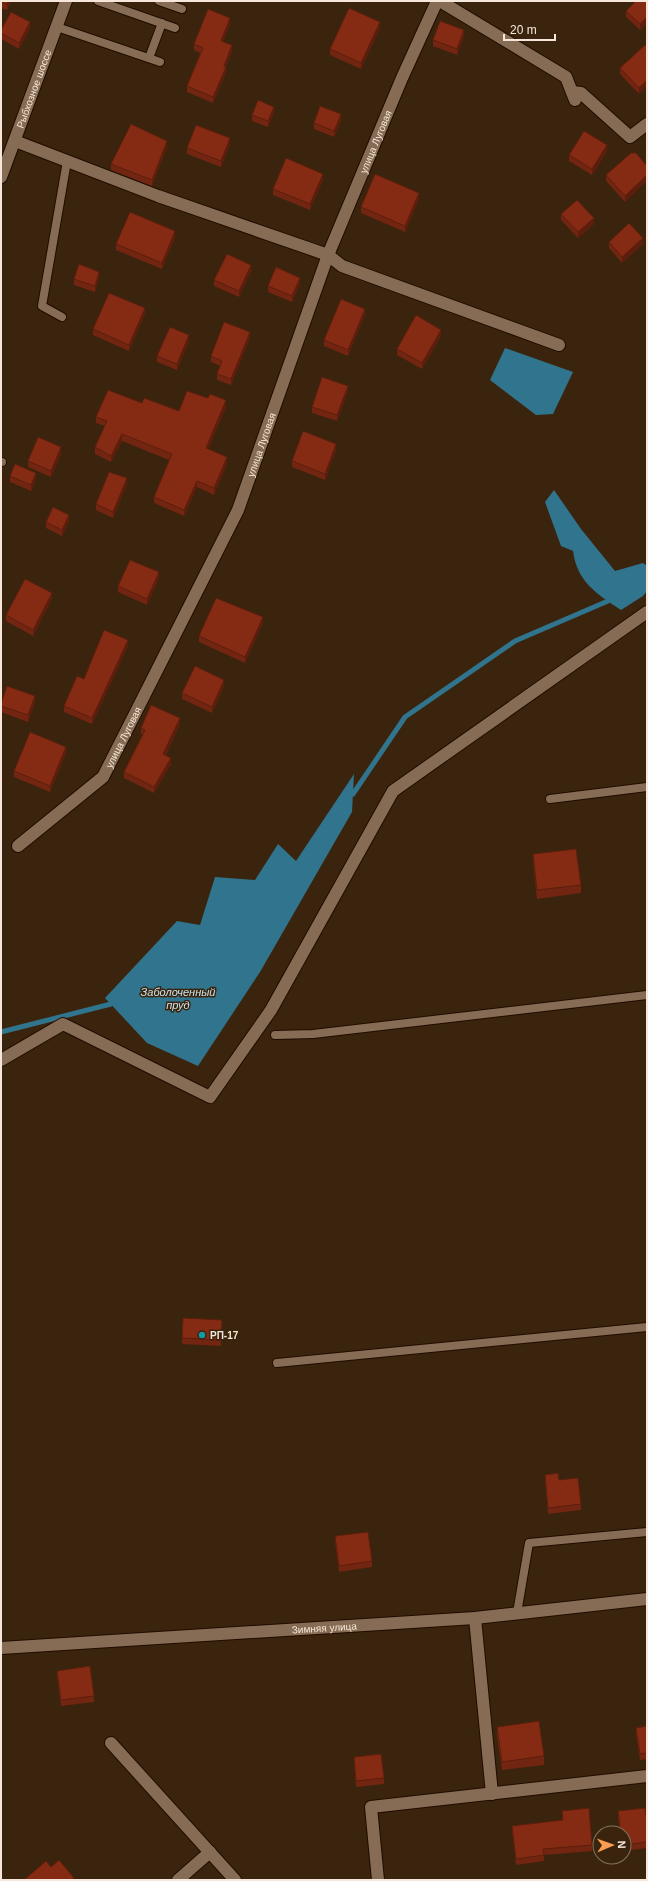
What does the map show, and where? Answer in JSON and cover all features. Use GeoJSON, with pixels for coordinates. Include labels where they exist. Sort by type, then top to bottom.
{"type":"FeatureCollection","features":[{"type":"Feature","properties":{"kind":"street","name":"Рыбхозное шоссе"},"geometry":{"type":"LineString","coordinates":[[1,177],[66,1]]}},
{"type":"Feature","properties":{"kind":"street"},"geometry":{"type":"LineString","coordinates":[[438,1],[566,77],[573,96],[581,93],[630,137],[647,124]]}},
{"type":"Feature","properties":{"kind":"street","name":"улица Луговая"},"geometry":{"type":"LineString","coordinates":[[18,846],[103,777],[238,510],[328,254],[402,78],[438,1]]}},
{"type":"Feature","properties":{"kind":"street"},"geometry":{"type":"LineString","coordinates":[[15,140],[158,196],[328,254],[342,266],[559,345]]}},
{"type":"Feature","properties":{"kind":"street"},"geometry":{"type":"LineString","coordinates":[[1,1060],[63,1024],[210,1097],[271,1010],[393,791],[647,612]]}},
{"type":"Feature","properties":{"kind":"street","name":"Зимняя улица"},"geometry":{"type":"LineString","coordinates":[[1,1648],[475,1618],[647,1598]]}},
{"type":"Feature","properties":{"kind":"street"},"geometry":{"type":"LineString","coordinates":[[475,1618],[492,1794]]}},
{"type":"Feature","properties":{"kind":"street"},"geometry":{"type":"LineString","coordinates":[[111,1743],[235,1880]]}},
{"type":"Feature","properties":{"kind":"street"},"geometry":{"type":"LineString","coordinates":[[378,1880],[371,1807],[647,1776]]}},
{"type":"Feature","properties":{"kind":"street"},"geometry":{"type":"LineString","coordinates":[[178,1880],[210,1852]]}},
{"type":"Feature","properties":{"kind":"lane"},"geometry":{"type":"LineString","coordinates":[[98,1],[174,28]]}},
{"type":"Feature","properties":{"kind":"lane"},"geometry":{"type":"LineString","coordinates":[[164,2],[182,9]]}},
{"type":"Feature","properties":{"kind":"lane"},"geometry":{"type":"LineString","coordinates":[[149,58],[162,23]]}},
{"type":"Feature","properties":{"kind":"lane"},"geometry":{"type":"LineString","coordinates":[[56,27],[160,62]]}},
{"type":"Feature","properties":{"kind":"lane"},"geometry":{"type":"LineString","coordinates":[[62,317],[42,306],[67,161]]}},
{"type":"Feature","properties":{"kind":"lane"},"geometry":{"type":"LineString","coordinates":[[550,799],[647,787]]}},
{"type":"Feature","properties":{"kind":"lane"},"geometry":{"type":"LineString","coordinates":[[275,1035],[312,1034],[647,995]]}},
{"type":"Feature","properties":{"kind":"lane"},"geometry":{"type":"LineString","coordinates":[[277,1363],[647,1327]]}},
{"type":"Feature","properties":{"kind":"lane"},"geometry":{"type":"LineString","coordinates":[[517,1613],[529,1543],[647,1532]]}},
{"type":"Feature","properties":{"kind":"water"},"geometry":{"type":"Polygon","coordinates":[[[505,348],[573,372],[553,414],[536,415],[490,380],[505,348]]]}},
{"type":"Feature","properties":{"kind":"water"},"geometry":{"type":"Polygon","coordinates":[[[554,490],[581,529],[615,571],[643,563],[647,566],[647,591],[643,596],[621,610],[596,592],[584,579],[575,562],[573,551],[561,546],[545,502],[554,490]]]}},
{"type":"Feature","properties":{"kind":"water","name":"Заболоченный пруд"},"geometry":{"type":"Polygon","coordinates":[[[354,774],[352,812],[260,972],[198,1066],[147,1043],[105,998],[177,921],[200,925],[215,877],[255,880],[278,844],[296,861],[354,774]]]}},
{"type":"Feature","properties":{"kind":"building"},"geometry":{"type":"Polygon","coordinates":[[[1,1],[8,1],[7,4],[1,1]]]}},
{"type":"Feature","properties":{"kind":"building"},"geometry":{"type":"Polygon","coordinates":[[[636,1],[647,1],[647,17],[640,24],[626,11],[636,1]]]}},
{"type":"Feature","properties":{"kind":"building"},"geometry":{"type":"Polygon","coordinates":[[[349,8],[380,22],[361,63],[330,49],[349,8]]]}},
{"type":"Feature","properties":{"kind":"building"},"geometry":{"type":"Polygon","coordinates":[[[208,9],[230,18],[221,41],[232,45],[224,66],[226,67],[213,97],[187,86],[203,48],[194,44],[208,9]]]}},
{"type":"Feature","properties":{"kind":"building"},"geometry":{"type":"Polygon","coordinates":[[[11,12],[30,22],[19,43],[1,33],[1,30],[11,12]]]}},
{"type":"Feature","properties":{"kind":"building"},"geometry":{"type":"Polygon","coordinates":[[[440,21],[464,30],[457,49],[433,40],[440,21]]]}},
{"type":"Feature","properties":{"kind":"building"},"geometry":{"type":"Polygon","coordinates":[[[645,45],[647,47],[647,80],[639,88],[620,68],[645,45]]]}},
{"type":"Feature","properties":{"kind":"building"},"geometry":{"type":"Polygon","coordinates":[[[258,100],[274,107],[268,121],[252,115],[258,100]]]}},
{"type":"Feature","properties":{"kind":"building"},"geometry":{"type":"Polygon","coordinates":[[[320,106],[341,114],[334,131],[314,123],[320,106]]]}},
{"type":"Feature","properties":{"kind":"building"},"geometry":{"type":"Polygon","coordinates":[[[131,124],[167,141],[152,180],[111,164],[131,124]]]}},
{"type":"Feature","properties":{"kind":"building"},"geometry":{"type":"Polygon","coordinates":[[[196,125],[230,138],[221,161],[187,148],[196,125]]]}},
{"type":"Feature","properties":{"kind":"building"},"geometry":{"type":"Polygon","coordinates":[[[584,131],[607,145],[592,169],[569,155],[584,131]]]}},
{"type":"Feature","properties":{"kind":"building"},"geometry":{"type":"Polygon","coordinates":[[[631,153],[636,153],[647,166],[647,175],[625,196],[606,175],[631,153]]]}},
{"type":"Feature","properties":{"kind":"building"},"geometry":{"type":"Polygon","coordinates":[[[286,158],[323,174],[310,204],[273,189],[286,158]]]}},
{"type":"Feature","properties":{"kind":"building"},"geometry":{"type":"Polygon","coordinates":[[[375,174],[419,193],[405,226],[361,207],[375,174]]]}},
{"type":"Feature","properties":{"kind":"building"},"geometry":{"type":"Polygon","coordinates":[[[577,200],[594,218],[578,232],[561,214],[577,200]]]}},
{"type":"Feature","properties":{"kind":"building"},"geometry":{"type":"Polygon","coordinates":[[[130,212],[175,231],[162,263],[116,244],[130,212]]]}},
{"type":"Feature","properties":{"kind":"building"},"geometry":{"type":"Polygon","coordinates":[[[629,223],[643,238],[622,257],[609,242],[629,223]]]}},
{"type":"Feature","properties":{"kind":"building"},"geometry":{"type":"Polygon","coordinates":[[[227,254],[251,265],[239,291],[214,280],[227,254]]]}},
{"type":"Feature","properties":{"kind":"building"},"geometry":{"type":"Polygon","coordinates":[[[79,264],[99,272],[95,286],[74,279],[79,264]]]}},
{"type":"Feature","properties":{"kind":"building"},"geometry":{"type":"Polygon","coordinates":[[[276,267],[300,278],[292,296],[268,286],[276,267]]]}},
{"type":"Feature","properties":{"kind":"building"},"geometry":{"type":"Polygon","coordinates":[[[109,293],[145,308],[129,345],[93,329],[109,293]]]}},
{"type":"Feature","properties":{"kind":"building"},"geometry":{"type":"Polygon","coordinates":[[[341,299],[365,309],[348,350],[324,340],[341,299]]]}},
{"type":"Feature","properties":{"kind":"building"},"geometry":{"type":"Polygon","coordinates":[[[416,315],[441,330],[422,363],[397,349],[416,315]]]}},
{"type":"Feature","properties":{"kind":"building"},"geometry":{"type":"Polygon","coordinates":[[[224,322],[250,332],[231,379],[217,374],[222,361],[211,356],[224,322]]]}},
{"type":"Feature","properties":{"kind":"building"},"geometry":{"type":"Polygon","coordinates":[[[170,327],[189,335],[177,364],[157,356],[170,327]]]}},
{"type":"Feature","properties":{"kind":"building"},"geometry":{"type":"Polygon","coordinates":[[[322,377],[348,386],[337,415],[312,407],[322,377]]]}},
{"type":"Feature","properties":{"kind":"building"},"geometry":{"type":"Polygon","coordinates":[[[108,390],[142,403],[144,398],[179,411],[187,391],[208,398],[210,394],[226,400],[206,448],[227,457],[214,488],[197,481],[184,510],[154,497],[172,454],[122,434],[111,456],[95,447],[107,421],[96,417],[108,390]]]}},
{"type":"Feature","properties":{"kind":"building"},"geometry":{"type":"Polygon","coordinates":[[[303,431],[336,444],[325,474],[292,461],[303,431]]]}},
{"type":"Feature","properties":{"kind":"building"},"geometry":{"type":"Polygon","coordinates":[[[38,437],[61,447],[51,471],[28,461],[38,437]]]}},
{"type":"Feature","properties":{"kind":"building"},"geometry":{"type":"Polygon","coordinates":[[[15,464],[36,473],[31,485],[10,476],[15,464]]]}},
{"type":"Feature","properties":{"kind":"building"},"geometry":{"type":"Polygon","coordinates":[[[109,472],[127,478],[113,512],[96,504],[109,472]]]}},
{"type":"Feature","properties":{"kind":"building"},"geometry":{"type":"Polygon","coordinates":[[[53,507],[69,515],[62,530],[46,522],[53,507]]]}},
{"type":"Feature","properties":{"kind":"building"},"geometry":{"type":"Polygon","coordinates":[[[130,560],[159,572],[147,599],[118,586],[130,560]]]}},
{"type":"Feature","properties":{"kind":"building"},"geometry":{"type":"Polygon","coordinates":[[[25,579],[52,593],[33,630],[6,615],[25,579]]]}},
{"type":"Feature","properties":{"kind":"building"},"geometry":{"type":"Polygon","coordinates":[[[216,598],[263,617],[245,657],[199,636],[216,598]]]}},
{"type":"Feature","properties":{"kind":"building"},"geometry":{"type":"Polygon","coordinates":[[[104,630],[128,640],[92,718],[64,706],[77,676],[84,679],[104,630]]]}},
{"type":"Feature","properties":{"kind":"building"},"geometry":{"type":"Polygon","coordinates":[[[195,666],[224,680],[212,707],[182,693],[195,666]]]}},
{"type":"Feature","properties":{"kind":"building"},"geometry":{"type":"Polygon","coordinates":[[[7,686],[35,696],[28,715],[1,706],[7,686]]]}},
{"type":"Feature","properties":{"kind":"building"},"geometry":{"type":"Polygon","coordinates":[[[151,705],[180,718],[163,754],[171,758],[154,787],[124,772],[145,730],[141,728],[151,705]]]}},
{"type":"Feature","properties":{"kind":"building"},"geometry":{"type":"Polygon","coordinates":[[[30,732],[66,747],[50,786],[14,771],[30,732]]]}},
{"type":"Feature","properties":{"kind":"building"},"geometry":{"type":"Polygon","coordinates":[[[576,849],[581,885],[537,890],[533,854],[576,849]]]}},
{"type":"Feature","properties":{"kind":"building","name":"РП-17"},"geometry":{"type":"Polygon","coordinates":[[[183,1318],[222,1320],[221,1340],[182,1338],[183,1318]]]}},
{"type":"Feature","properties":{"kind":"building"},"geometry":{"type":"Polygon","coordinates":[[[558,1473],[559,1480],[578,1478],[581,1504],[548,1508],[545,1475],[558,1473]]]}},
{"type":"Feature","properties":{"kind":"building"},"geometry":{"type":"Polygon","coordinates":[[[368,1532],[372,1561],[339,1566],[335,1536],[368,1532]]]}},
{"type":"Feature","properties":{"kind":"building"},"geometry":{"type":"Polygon","coordinates":[[[90,1666],[94,1696],[61,1700],[57,1671],[90,1666]]]}},
{"type":"Feature","properties":{"kind":"building"},"geometry":{"type":"Polygon","coordinates":[[[539,1721],[544,1756],[502,1762],[497,1727],[539,1721]]]}},
{"type":"Feature","properties":{"kind":"building"},"geometry":{"type":"Polygon","coordinates":[[[647,1726],[647,1753],[640,1754],[636,1728],[647,1726]]]}},
{"type":"Feature","properties":{"kind":"building"},"geometry":{"type":"Polygon","coordinates":[[[381,1754],[384,1778],[356,1781],[354,1757],[381,1754]]]}},
{"type":"Feature","properties":{"kind":"building"},"geometry":{"type":"Polygon","coordinates":[[[589,1808],[592,1845],[543,1849],[544,1855],[516,1859],[512,1826],[563,1820],[562,1811],[589,1808]]]}},
{"type":"Feature","properties":{"kind":"building"},"geometry":{"type":"Polygon","coordinates":[[[645,1808],[647,1842],[632,1844],[632,1825],[620,1825],[618,1811],[645,1808]]]}},
{"type":"Feature","properties":{"kind":"building"},"geometry":{"type":"Polygon","coordinates":[[[59,1860],[74,1878],[71,1880],[24,1880],[46,1861],[51,1867],[59,1860]]]}},
{"type":"Feature","properties":{"kind":"waterway"},"geometry":{"type":"LineString","coordinates":[[353,794],[405,717],[515,641],[608,601]]}},
{"type":"Feature","properties":{"kind":"waterway"},"geometry":{"type":"LineString","coordinates":[[1,1032],[111,1004]]}},
{"type":"Feature","properties":{"kind":"place","name":"РП-17"},"geometry":{"type":"Point","coordinates":[202,1335]}}]}
